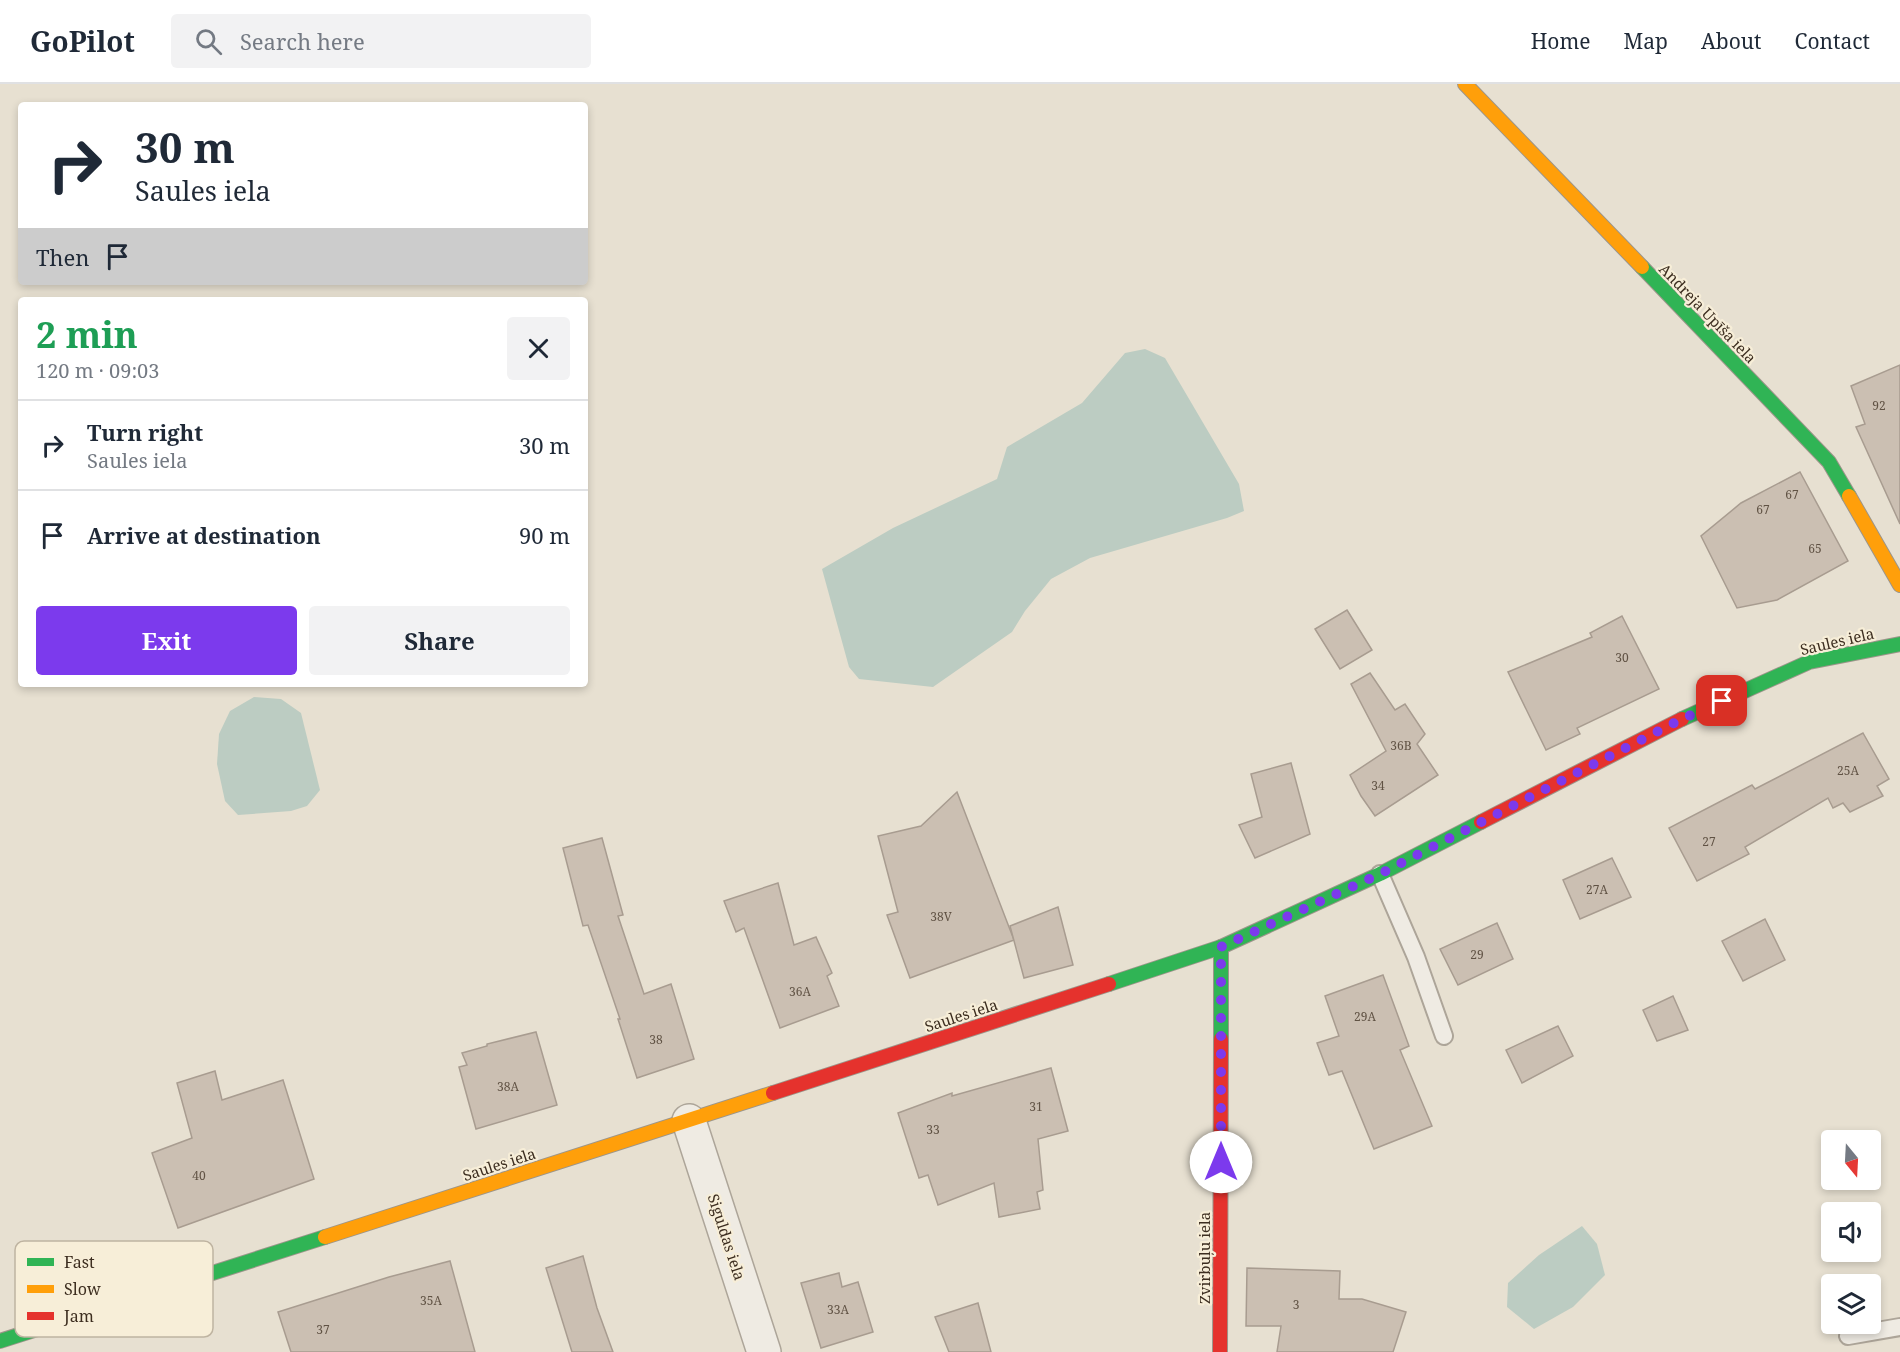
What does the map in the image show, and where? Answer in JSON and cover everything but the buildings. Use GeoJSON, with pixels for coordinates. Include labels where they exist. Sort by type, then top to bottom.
{"type":"FeatureCollection","features":[{"type":"Feature","properties":{"kind":"street","name":"Andreja Upīša iela"},"geometry":{"type":"LineString","coordinates":[[1465,84],[1829,462],[1900,585]]}},
{"type":"Feature","properties":{"kind":"street","name":"Saules iela"},"geometry":{"type":"LineString","coordinates":[[213,1273],[689,1121],[1221,947],[1380,874],[1678,721],[1809,662],[1900,644]]}},
{"type":"Feature","properties":{"kind":"street","name":"Zvirbuļu iela"},"geometry":{"type":"LineString","coordinates":[[1220,1352],[1221,947]]}},
{"type":"Feature","properties":{"kind":"street","name":"Siguldas iela"},"geometry":{"type":"LineString","coordinates":[[689,1121],[764,1352]]}},
{"type":"Feature","properties":{"kind":"street","name":"Saules iela"},"geometry":{"type":"LineString","coordinates":[[0,1341],[15,1336]]}},
{"type":"Feature","properties":{"kind":"lane"},"geometry":{"type":"LineString","coordinates":[[1380,874],[1416,957],[1444,1036]]}},
{"type":"Feature","properties":{"kind":"lane"},"geometry":{"type":"LineString","coordinates":[[1848,1336],[1900,1327]]}},
{"type":"Feature","properties":{"kind":"shaded area"},"geometry":{"type":"Polygon","coordinates":[[[1145,349],[1165,358],[1239,484],[1244,511],[1090,558],[1051,579],[1025,611],[1012,632],[933,687],[859,679],[849,667],[822,569],[893,528],[997,479],[1007,447],[1082,403],[1125,353],[1145,349]]]}},
{"type":"Feature","properties":{"kind":"shaded area"},"geometry":{"type":"Polygon","coordinates":[[[254,697],[281,699],[301,713],[320,790],[307,806],[291,811],[238,815],[225,801],[217,764],[219,734],[230,711],[254,697]]]}},
{"type":"Feature","properties":{"kind":"shaded area"},"geometry":{"type":"Polygon","coordinates":[[[1582,1226],[1597,1244],[1605,1275],[1573,1307],[1534,1329],[1507,1307],[1508,1283],[1539,1255],[1582,1226]]]}},
{"type":"Feature","properties":{"kind":"traffic: fast"},"geometry":{"type":"LineString","coordinates":[[1642,267],[1829,462],[1849,496]]}},
{"type":"Feature","properties":{"kind":"traffic: fast"},"geometry":{"type":"LineString","coordinates":[[1682,719],[1809,662],[1900,644]]}},
{"type":"Feature","properties":{"kind":"traffic: fast"},"geometry":{"type":"LineString","coordinates":[[1109,984],[1221,947],[1380,874],[1481,822]]}},
{"type":"Feature","properties":{"kind":"traffic: fast"},"geometry":{"type":"LineString","coordinates":[[1221,947],[1221,1039]]}},
{"type":"Feature","properties":{"kind":"traffic: fast"},"geometry":{"type":"LineString","coordinates":[[213,1273],[325,1237]]}},
{"type":"Feature","properties":{"kind":"traffic: fast"},"geometry":{"type":"LineString","coordinates":[[0,1341],[15,1336]]}},
{"type":"Feature","properties":{"kind":"traffic: slow"},"geometry":{"type":"LineString","coordinates":[[1465,84],[1642,267]]}},
{"type":"Feature","properties":{"kind":"traffic: slow"},"geometry":{"type":"LineString","coordinates":[[1849,496],[1900,585]]}},
{"type":"Feature","properties":{"kind":"traffic: slow"},"geometry":{"type":"LineString","coordinates":[[325,1237],[773,1093]]}},
{"type":"Feature","properties":{"kind":"traffic: jam"},"geometry":{"type":"LineString","coordinates":[[1481,822],[1682,719]]}},
{"type":"Feature","properties":{"kind":"traffic: jam"},"geometry":{"type":"LineString","coordinates":[[773,1093],[1109,984]]}},
{"type":"Feature","properties":{"kind":"traffic: jam"},"geometry":{"type":"LineString","coordinates":[[1220,1352],[1221,1039]]}},
{"type":"Feature","properties":{"kind":"route"},"geometry":{"type":"LineString","coordinates":[[1221,1162],[1221,947],[1380,874],[1678,721],[1722,701]]}}]}
